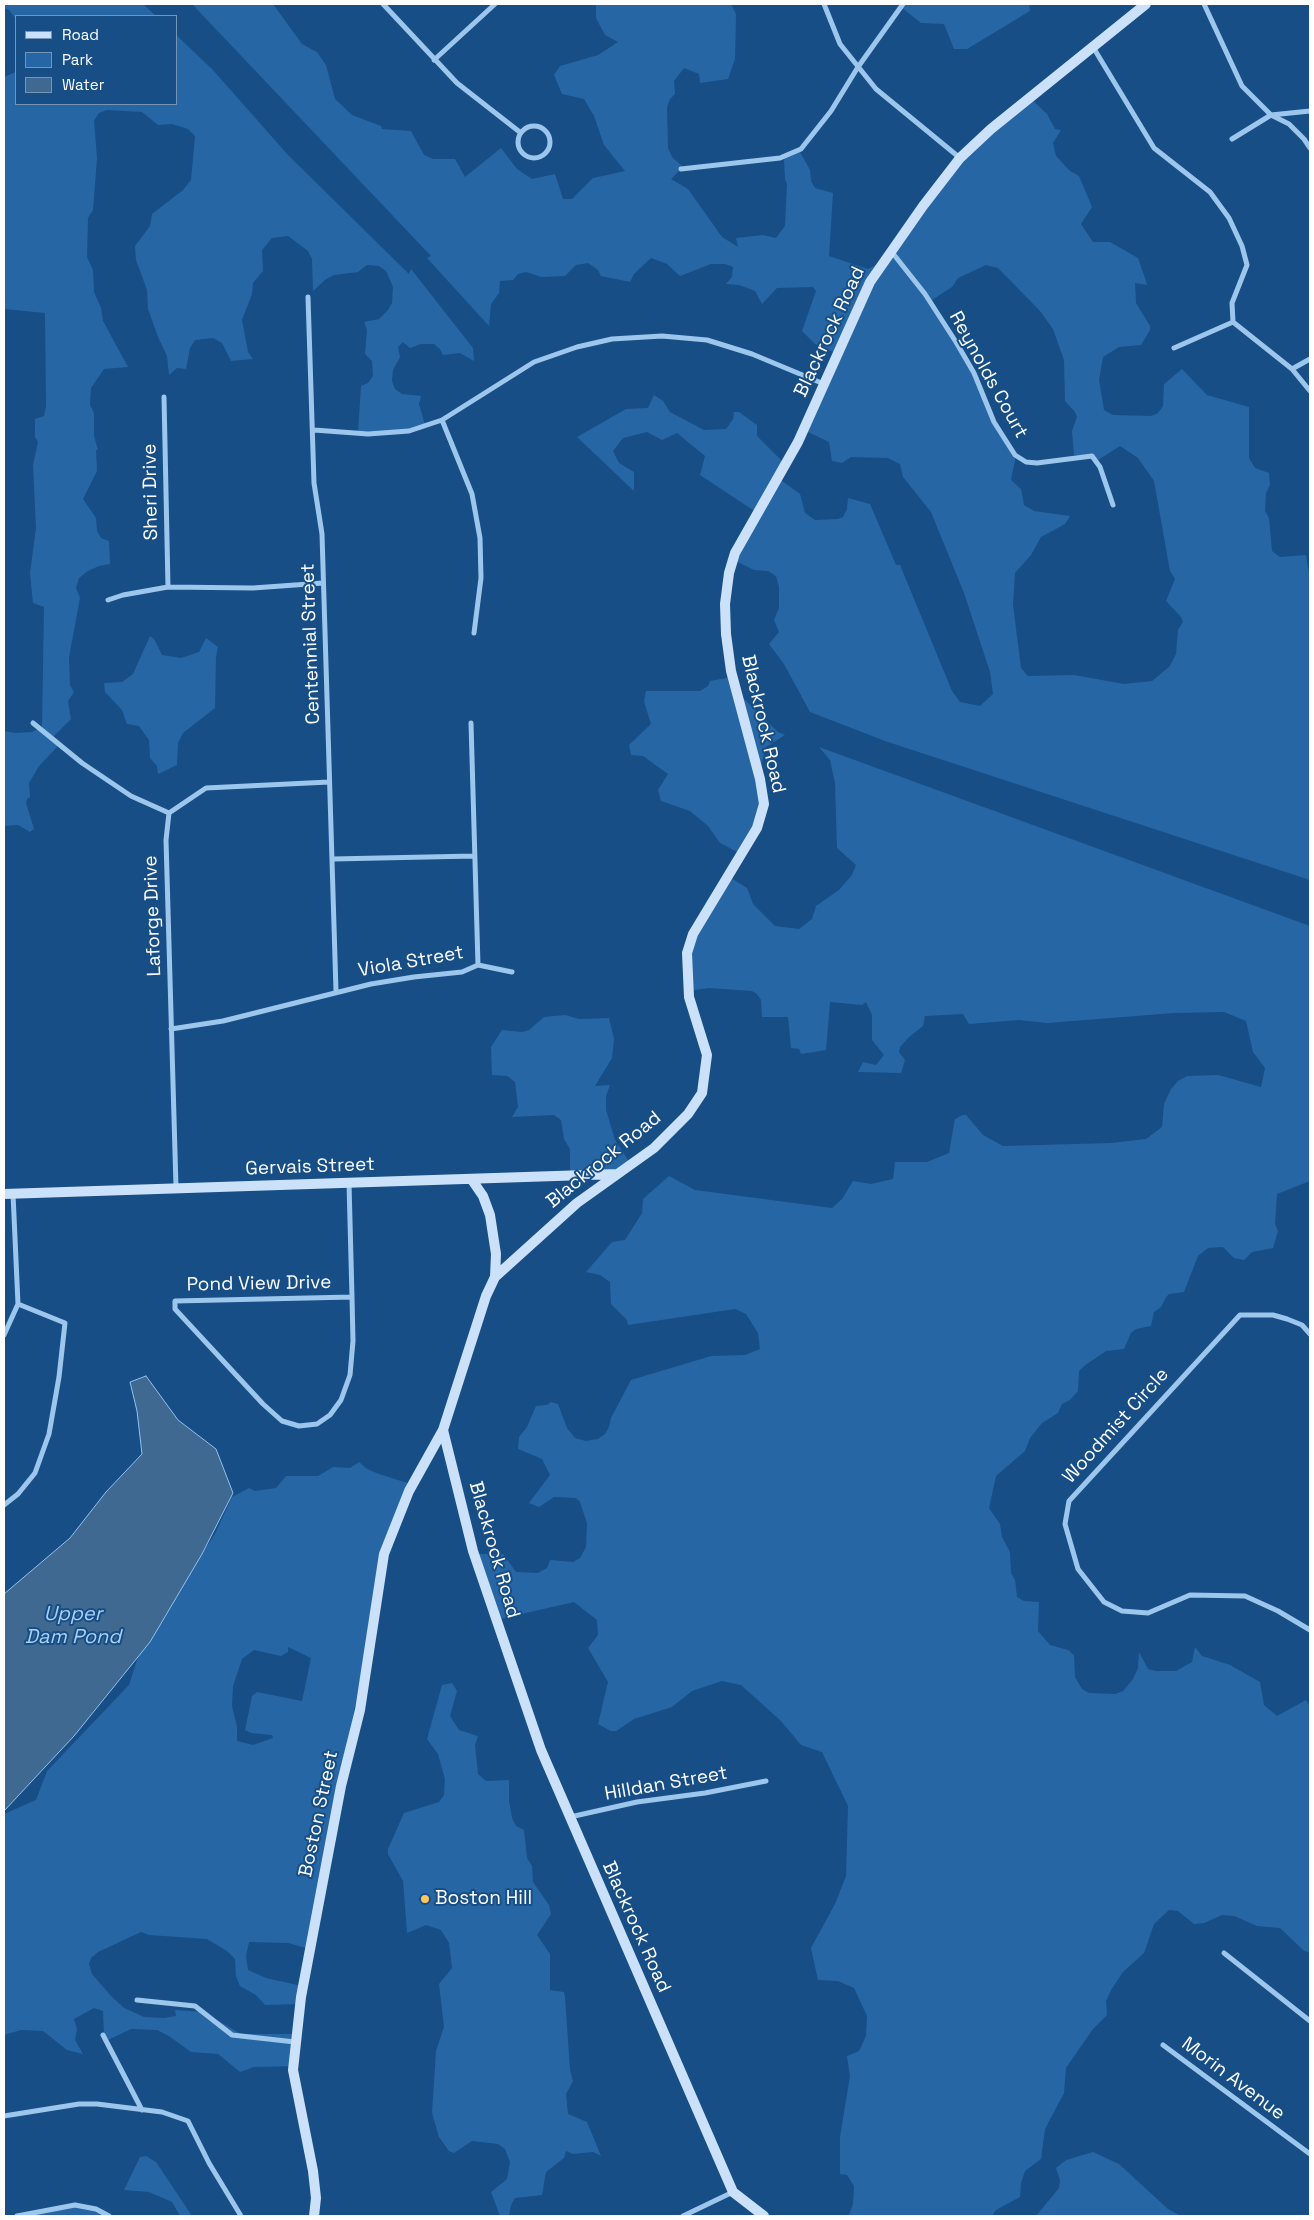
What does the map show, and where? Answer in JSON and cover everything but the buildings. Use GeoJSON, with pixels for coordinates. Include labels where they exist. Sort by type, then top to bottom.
{"type":"FeatureCollection","features":[{"type":"Feature","properties":{"kind":"street"},"geometry":{"type":"LineString","coordinates":[[383,4],[434,60],[474,98],[521,133]]}},
{"type":"Feature","properties":{"kind":"street"},"geometry":{"type":"LineString","coordinates":[[434,60],[495,4]]}},
{"type":"Feature","properties":{"kind":"street"},"geometry":{"type":"LineString","coordinates":[[824,4],[840,44],[876,89],[960,158]]}},
{"type":"Feature","properties":{"kind":"street"},"geometry":{"type":"LineString","coordinates":[[681,169],[780,158],[801,149],[831,111],[858,67],[903,4]]}},
{"type":"Feature","properties":{"kind":"street","name":"Blackrock Road"},"geometry":{"type":"LineString","coordinates":[[764,2216],[732,2192],[541,1750],[473,1551],[443,1430],[486,1296],[495,1277],[577,1202],[654,1148],[688,1114],[702,1093],[707,1055],[690,997],[687,953],[693,934],[757,828],[764,804],[760,779],[731,671],[725,604],[729,573],[735,553],[798,442],[848,336],[864,294],[891,251],[960,158],[991,129],[1146,4]]}},
{"type":"Feature","properties":{"kind":"street"},"geometry":{"type":"LineString","coordinates":[[1204,4],[1242,86],[1271,115],[1289,124],[1310,148]]}},
{"type":"Feature","properties":{"kind":"street"},"geometry":{"type":"LineString","coordinates":[[1094,47],[1154,148],[1210,192],[1229,218],[1242,246],[1247,265],[1232,303],[1233,322],[1292,369],[1310,391]]}},
{"type":"Feature","properties":{"kind":"street"},"geometry":{"type":"LineString","coordinates":[[1232,139],[1271,115],[1310,111]]}},
{"type":"Feature","properties":{"kind":"street"},"geometry":{"type":"LineString","coordinates":[[532,126],[544,130],[550,141],[548,151],[538,158],[525,156],[518,146],[521,133],[532,126]]}},
{"type":"Feature","properties":{"kind":"street","name":"Reynolds Court"},"geometry":{"type":"LineString","coordinates":[[891,251],[926,294],[974,372],[994,422],[1015,455],[1026,462],[1038,463],[1092,456],[1100,467],[1113,505]]}},
{"type":"Feature","properties":{"kind":"street","name":"Centennial Street"},"geometry":{"type":"LineString","coordinates":[[308,297],[314,430],[314,483],[322,534],[336,991]]}},
{"type":"Feature","properties":{"kind":"street"},"geometry":{"type":"LineString","coordinates":[[1174,348],[1233,322]]}},
{"type":"Feature","properties":{"kind":"street"},"geometry":{"type":"LineString","coordinates":[[314,430],[368,434],[401,432],[442,420],[534,362],[577,347],[612,339],[662,336],[707,340],[752,354],[824,384]]}},
{"type":"Feature","properties":{"kind":"street"},"geometry":{"type":"LineString","coordinates":[[1292,369],[1310,358]]}},
{"type":"Feature","properties":{"kind":"street","name":"Sheri Drive"},"geometry":{"type":"LineString","coordinates":[[164,397],[168,587]]}},
{"type":"Feature","properties":{"kind":"street"},"geometry":{"type":"LineString","coordinates":[[442,420],[472,494],[480,538],[481,578],[474,633]]}},
{"type":"Feature","properties":{"kind":"street"},"geometry":{"type":"LineString","coordinates":[[108,600],[168,587],[253,588],[323,583]]}},
{"type":"Feature","properties":{"kind":"street"},"geometry":{"type":"LineString","coordinates":[[33,723],[82,763],[131,796],[170,813],[206,788],[329,782]]}},
{"type":"Feature","properties":{"kind":"street","name":"Viola Street"},"geometry":{"type":"LineString","coordinates":[[172,1029],[223,1021],[336,991],[414,977],[462,972],[478,965],[470,723]]}},
{"type":"Feature","properties":{"kind":"street","name":"Laforge Drive"},"geometry":{"type":"LineString","coordinates":[[170,813],[166,840],[176,1187]]}},
{"type":"Feature","properties":{"kind":"street"},"geometry":{"type":"LineString","coordinates":[[333,859],[474,856]]}},
{"type":"Feature","properties":{"kind":"street"},"geometry":{"type":"LineString","coordinates":[[478,965],[512,972]]}},
{"type":"Feature","properties":{"kind":"street","name":"Gervais Street"},"geometry":{"type":"LineString","coordinates":[[8,1193],[616,1174]]}},
{"type":"Feature","properties":{"kind":"street"},"geometry":{"type":"LineString","coordinates":[[472,1180],[483,1196],[490,1216],[496,1254],[495,1277]]}},
{"type":"Feature","properties":{"kind":"street","name":"Pond View Drive"},"geometry":{"type":"LineString","coordinates":[[349,1183],[352,1297],[353,1341],[350,1375],[341,1400],[330,1416],[317,1424],[299,1426],[282,1421],[262,1404],[175,1309],[175,1301],[352,1297]]}},
{"type":"Feature","properties":{"kind":"street"},"geometry":{"type":"LineString","coordinates":[[4,1335],[18,1304],[8,1193]]}},
{"type":"Feature","properties":{"kind":"street"},"geometry":{"type":"LineString","coordinates":[[4,1505],[18,1494],[35,1473],[49,1434],[59,1377],[65,1323],[18,1304]]}},
{"type":"Feature","properties":{"kind":"street","name":"Woodmist Circle"},"geometry":{"type":"LineString","coordinates":[[1310,1334],[1302,1325],[1280,1317],[1240,1316],[1210,1346],[1069,1501],[1065,1524],[1078,1569],[1104,1602],[1122,1612],[1148,1613],[1190,1594],[1245,1596],[1278,1611],[1310,1630]]}},
{"type":"Feature","properties":{"kind":"street","name":"Boston Street"},"geometry":{"type":"LineString","coordinates":[[314,2216],[316,2198],[313,2171],[293,2070],[300,1997],[329,1846],[360,1710],[384,1554],[409,1491],[443,1430]]}},
{"type":"Feature","properties":{"kind":"street","name":"Hilldan Street"},"geometry":{"type":"LineString","coordinates":[[570,1817],[637,1802],[705,1793],[766,1781]]}},
{"type":"Feature","properties":{"kind":"street"},"geometry":{"type":"LineString","coordinates":[[1224,1953],[1310,2021]]}},
{"type":"Feature","properties":{"kind":"street"},"geometry":{"type":"LineString","coordinates":[[137,2000],[196,2006],[232,2035],[295,2042]]}},
{"type":"Feature","properties":{"kind":"street"},"geometry":{"type":"LineString","coordinates":[[103,2035],[142,2110]]}},
{"type":"Feature","properties":{"kind":"street","name":"Morin Avenue"},"geometry":{"type":"LineString","coordinates":[[1163,2045],[1310,2154]]}},
{"type":"Feature","properties":{"kind":"street"},"geometry":{"type":"LineString","coordinates":[[4,2116],[79,2104],[162,2112],[188,2120],[209,2163],[241,2216]]}},
{"type":"Feature","properties":{"kind":"street"},"geometry":{"type":"LineString","coordinates":[[683,2216],[732,2192]]}},
{"type":"Feature","properties":{"kind":"street"},"geometry":{"type":"LineString","coordinates":[[17,2216],[76,2205],[96,2209],[109,2216]]}},
{"type":"Feature","properties":{"kind":"green space"},"geometry":{"type":"Polygon","coordinates":[[[4,4],[143,4],[155,15],[15,15],[15,18],[9,10],[4,8],[4,4]]]}},
{"type":"Feature","properties":{"kind":"green space"},"geometry":{"type":"Polygon","coordinates":[[[192,4],[273,4],[302,44],[317,52],[326,65],[335,99],[352,115],[381,126],[382,129],[411,131],[424,155],[433,159],[455,159],[465,177],[501,148],[517,169],[532,179],[555,174],[563,199],[572,199],[593,178],[625,171],[604,145],[594,116],[584,99],[562,94],[554,75],[560,66],[598,55],[618,42],[605,35],[596,18],[596,4],[731,4],[736,14],[735,59],[728,79],[700,83],[699,74],[684,68],[674,81],[675,94],[670,99],[667,107],[668,148],[672,157],[683,167],[671,179],[688,189],[722,237],[738,247],[736,238],[763,235],[776,238],[785,226],[787,184],[784,159],[786,156],[799,150],[810,170],[811,181],[815,188],[833,193],[829,256],[868,269],[888,259],[957,159],[1029,97],[1047,114],[1055,129],[1061,130],[1053,143],[1056,156],[1070,171],[1079,176],[1092,207],[1081,224],[1093,242],[1110,242],[1138,258],[1147,285],[1135,283],[1136,303],[1150,326],[1150,330],[1141,345],[1119,347],[1103,357],[1099,380],[1104,410],[1113,415],[1151,416],[1158,413],[1163,406],[1164,384],[1182,369],[1207,395],[1249,407],[1249,458],[1255,468],[1269,473],[1270,485],[1266,493],[1265,511],[1269,518],[1272,551],[1280,557],[1306,555],[1310,579],[1310,880],[885,741],[810,712],[784,664],[769,644],[779,632],[774,620],[779,608],[779,587],[776,576],[768,571],[754,570],[736,561],[756,512],[700,475],[705,456],[677,433],[662,440],[647,432],[623,438],[613,451],[619,463],[634,472],[634,491],[577,437],[626,409],[648,408],[654,395],[663,401],[670,412],[704,430],[726,429],[733,419],[734,412],[739,412],[757,425],[757,436],[785,464],[781,480],[800,494],[805,513],[815,520],[838,519],[843,517],[847,509],[848,498],[870,504],[896,565],[900,565],[952,691],[960,702],[980,706],[993,694],[990,672],[964,593],[931,512],[903,477],[900,464],[888,458],[851,457],[842,463],[832,461],[829,442],[806,431],[838,354],[815,344],[802,331],[816,291],[813,287],[777,288],[762,304],[755,291],[739,285],[726,284],[732,277],[733,267],[725,264],[711,264],[680,276],[667,264],[651,258],[634,274],[630,282],[601,276],[598,270],[588,263],[576,265],[565,276],[542,277],[526,272],[518,274],[513,280],[500,281],[499,293],[491,304],[489,326],[427,258],[431,256],[192,4]],[[986,265],[958,278],[952,287],[932,300],[974,369],[994,421],[1016,455],[1011,480],[1021,489],[1024,505],[1034,511],[1070,516],[1065,524],[1041,537],[1031,555],[1015,573],[1013,605],[1021,668],[1028,676],[1074,675],[1124,684],[1152,681],[1170,666],[1176,654],[1178,630],[1183,622],[1181,617],[1166,601],[1175,579],[1170,571],[1154,481],[1138,458],[1120,446],[1098,460],[1092,455],[1074,455],[1072,431],[1077,417],[1065,401],[1064,360],[1053,329],[1040,311],[998,268],[986,265]]]}},
{"type":"Feature","properties":{"kind":"green space"},"geometry":{"type":"Polygon","coordinates":[[[903,4],[1029,4],[1030,11],[967,49],[954,49],[944,24],[921,23],[901,7],[903,4]]]}},
{"type":"Feature","properties":{"kind":"green space"},"geometry":{"type":"Polygon","coordinates":[[[178,37],[212,69],[288,155],[409,274],[411,269],[473,348],[474,361],[460,353],[443,355],[434,344],[421,344],[410,348],[403,342],[398,347],[400,357],[393,370],[392,381],[395,389],[402,394],[421,396],[419,404],[425,425],[411,430],[358,432],[361,386],[368,383],[373,376],[372,361],[365,354],[367,330],[364,322],[379,319],[388,310],[392,303],[393,287],[386,271],[379,266],[367,265],[358,272],[334,275],[326,279],[313,291],[312,259],[308,251],[288,236],[272,238],[262,250],[263,271],[253,283],[252,294],[242,320],[248,352],[253,359],[231,361],[222,343],[213,338],[195,340],[190,348],[186,369],[177,368],[169,375],[167,356],[148,309],[147,290],[136,260],[135,246],[150,226],[152,214],[183,190],[191,180],[195,136],[188,129],[172,124],[158,125],[142,112],[107,110],[99,113],[94,121],[97,158],[93,210],[88,218],[87,257],[93,270],[94,292],[101,308],[103,321],[128,367],[104,369],[91,388],[90,405],[94,413],[94,436],[98,450],[96,450],[97,471],[83,499],[96,518],[97,531],[101,538],[109,541],[110,564],[88,571],[79,578],[76,588],[80,598],[69,657],[70,685],[74,692],[68,701],[71,719],[53,737],[59,745],[39,766],[29,783],[30,797],[26,803],[34,829],[30,832],[18,825],[4,826],[4,731],[15,733],[32,732],[42,727],[44,607],[33,603],[30,573],[36,528],[33,465],[38,442],[35,437],[35,419],[44,416],[46,406],[45,313],[4,309],[4,77],[15,72],[15,105],[178,105],[178,37]]]}},
{"type":"Feature","properties":{"kind":"green space"},"geometry":{"type":"Polygon","coordinates":[[[150,636],[154,639],[162,655],[181,658],[199,652],[206,638],[218,647],[216,657],[215,708],[183,733],[178,743],[177,765],[158,774],[157,766],[150,758],[149,740],[139,726],[127,724],[122,710],[105,692],[104,683],[122,682],[133,674],[150,636]]]}},
{"type":"Feature","properties":{"kind":"green space"},"geometry":{"type":"Polygon","coordinates":[[[732,677],[737,692],[778,732],[785,735],[766,747],[759,773],[763,825],[741,854],[720,843],[708,826],[690,811],[661,801],[658,790],[668,774],[643,756],[631,755],[629,745],[651,724],[644,701],[646,691],[700,691],[708,686],[710,681],[732,677]]]}},
{"type":"Feature","properties":{"kind":"green space"},"geometry":{"type":"Polygon","coordinates":[[[819,747],[1310,926],[1310,1181],[1277,1194],[1275,1224],[1278,1231],[1273,1248],[1252,1252],[1244,1260],[1234,1258],[1223,1247],[1208,1248],[1198,1256],[1184,1292],[1169,1294],[1166,1297],[1161,1307],[1154,1312],[1151,1326],[1136,1329],[1131,1333],[1124,1349],[1106,1351],[1079,1371],[1078,1391],[1070,1400],[1062,1404],[1058,1413],[1042,1423],[1030,1438],[1025,1451],[996,1476],[989,1508],[1000,1524],[1002,1537],[1010,1552],[1011,1573],[1015,1580],[1017,1597],[1024,1601],[1039,1602],[1038,1631],[1050,1645],[1068,1650],[1074,1655],[1075,1677],[1082,1689],[1089,1693],[1115,1694],[1123,1691],[1133,1679],[1138,1668],[1139,1652],[1148,1669],[1176,1671],[1192,1662],[1195,1647],[1202,1656],[1230,1665],[1260,1682],[1264,1705],[1277,1716],[1306,1700],[1310,1706],[1310,1953],[1303,1950],[1280,1928],[1257,1926],[1234,1916],[1222,1915],[1204,1923],[1194,1924],[1178,1911],[1169,1910],[1154,1924],[1144,1953],[1123,1972],[1111,1990],[1106,2001],[1107,2015],[1093,2029],[1066,2068],[1064,2093],[1045,2129],[1041,2159],[1025,2171],[1021,2183],[1020,2197],[996,2210],[992,2216],[849,2215],[853,2204],[854,2186],[847,2175],[840,2174],[840,2137],[850,2076],[847,2056],[859,2051],[866,2036],[867,2016],[854,1988],[838,1981],[818,1980],[811,1948],[835,1904],[846,1876],[848,1806],[822,1752],[801,1745],[781,1721],[741,1685],[722,1681],[692,1691],[672,1707],[634,1719],[616,1731],[611,1731],[598,1724],[608,1682],[588,1648],[598,1635],[597,1620],[574,1602],[495,1620],[476,1554],[503,1554],[516,1572],[538,1573],[547,1568],[550,1560],[573,1562],[580,1558],[586,1547],[587,1523],[580,1502],[576,1498],[554,1497],[539,1507],[529,1503],[550,1475],[542,1459],[518,1449],[519,1437],[527,1427],[536,1406],[547,1405],[551,1402],[558,1404],[567,1428],[575,1438],[586,1441],[598,1439],[605,1434],[609,1427],[611,1418],[631,1380],[711,1356],[745,1355],[760,1349],[758,1333],[746,1314],[735,1309],[628,1325],[627,1320],[611,1304],[610,1282],[600,1275],[586,1272],[612,1242],[625,1240],[642,1213],[643,1199],[669,1176],[695,1190],[832,1208],[842,1199],[853,1181],[871,1184],[893,1179],[895,1162],[927,1162],[949,1153],[955,1119],[963,1115],[966,1115],[983,1135],[1003,1146],[1111,1143],[1146,1139],[1162,1127],[1164,1104],[1171,1089],[1178,1081],[1187,1076],[1218,1075],[1261,1087],[1265,1068],[1253,1052],[1246,1021],[1224,1012],[1174,1013],[1047,1023],[1019,1020],[969,1024],[963,1014],[925,1016],[923,1026],[900,1047],[899,1052],[905,1060],[901,1073],[858,1072],[863,1062],[876,1065],[884,1055],[872,1040],[872,1015],[866,1002],[862,1005],[830,1002],[826,1050],[801,1054],[799,1049],[791,1048],[788,1017],[762,1017],[761,1000],[752,991],[709,988],[688,991],[687,953],[729,877],[747,888],[753,904],[775,926],[799,929],[812,919],[816,906],[839,890],[852,875],[856,865],[837,848],[835,783],[830,760],[819,747]]]}},
{"type":"Feature","properties":{"kind":"green space"},"geometry":{"type":"Polygon","coordinates":[[[565,1015],[579,1019],[609,1018],[614,1039],[612,1058],[595,1086],[610,1085],[606,1096],[606,1110],[615,1140],[630,1163],[617,1173],[570,1174],[570,1149],[564,1139],[561,1120],[554,1115],[512,1117],[518,1107],[515,1082],[507,1076],[492,1075],[491,1047],[502,1030],[522,1032],[529,1030],[544,1017],[565,1015]]]}},
{"type":"Feature","properties":{"kind":"green space"},"geometry":{"type":"Polygon","coordinates":[[[359,1462],[367,1469],[411,1484],[384,1553],[309,1949],[288,1943],[249,1942],[246,1956],[248,1970],[266,1978],[302,1986],[298,2004],[265,2005],[256,1995],[240,1986],[236,1976],[235,1959],[227,1951],[207,1939],[149,1935],[141,1932],[98,1952],[91,1958],[89,1964],[92,1974],[111,1996],[124,2008],[144,2017],[164,2018],[176,2016],[175,2010],[203,2012],[241,2034],[296,2034],[293,2066],[254,2067],[240,2072],[218,2054],[191,2052],[157,2030],[131,2029],[108,2040],[104,2034],[103,2011],[94,2008],[74,2019],[77,2029],[75,2040],[83,2054],[67,2050],[43,2031],[21,2030],[4,2035],[4,1814],[36,1800],[47,1771],[129,1685],[140,1651],[150,1632],[215,1534],[232,1497],[249,1488],[255,1491],[276,1488],[286,1476],[318,1476],[333,1467],[350,1468],[359,1462]],[[288,1647],[288,1652],[281,1656],[254,1650],[242,1659],[233,1686],[232,1706],[237,1727],[237,1741],[253,1745],[273,1738],[272,1735],[251,1733],[245,1730],[252,1696],[257,1692],[302,1701],[311,1658],[288,1647]]]}},
{"type":"Feature","properties":{"kind":"green space"},"geometry":{"type":"Polygon","coordinates":[[[452,1683],[457,1691],[450,1716],[459,1730],[478,1736],[475,1745],[478,1774],[486,1781],[509,1780],[509,1801],[512,1818],[516,1826],[524,1830],[527,1858],[532,1866],[533,1882],[549,1905],[551,1914],[537,1935],[550,1954],[550,1990],[564,1992],[565,1997],[570,2070],[573,2081],[566,2094],[568,2114],[587,2122],[601,2156],[593,2152],[573,2154],[566,2151],[564,2158],[546,2172],[542,2195],[515,2198],[511,2205],[509,2216],[500,2216],[491,2192],[507,2179],[510,2162],[505,2149],[498,2144],[472,2141],[454,2153],[449,2151],[439,2137],[432,2113],[436,2051],[444,2027],[439,1984],[452,1968],[449,1943],[441,1930],[426,1925],[407,1933],[403,1881],[388,1854],[388,1849],[404,1813],[439,1802],[444,1795],[445,1779],[438,1754],[427,1739],[442,1685],[452,1683]]]}},
{"type":"Feature","properties":{"kind":"green space"},"geometry":{"type":"Polygon","coordinates":[[[1093,2152],[1119,2164],[1168,2209],[1181,2216],[1036,2216],[1059,2188],[1060,2180],[1056,2168],[1066,2160],[1093,2152]]]}},
{"type":"Feature","properties":{"kind":"green space"},"geometry":{"type":"Polygon","coordinates":[[[146,2156],[156,2162],[192,2216],[180,2216],[172,2202],[149,2192],[124,2190],[140,2157],[146,2156]]]}},
{"type":"Feature","properties":{"kind":"green space"},"geometry":{"type":"Polygon","coordinates":[[[79,2204],[110,2216],[11,2216],[43,2209],[79,2204]]]}},
{"type":"Feature","properties":{"kind":"water","name":"Upper Dam Pond"},"geometry":{"type":"Polygon","coordinates":[[[146,1376],[178,1420],[216,1449],[233,1493],[202,1554],[150,1642],[74,1736],[4,1811],[4,1594],[70,1538],[106,1492],[142,1454],[137,1411],[130,1382],[146,1376]]]}},
{"type":"Feature","properties":{"kind":"place","name":"Boston Hill"},"geometry":{"type":"Point","coordinates":[425,1899]}}]}
